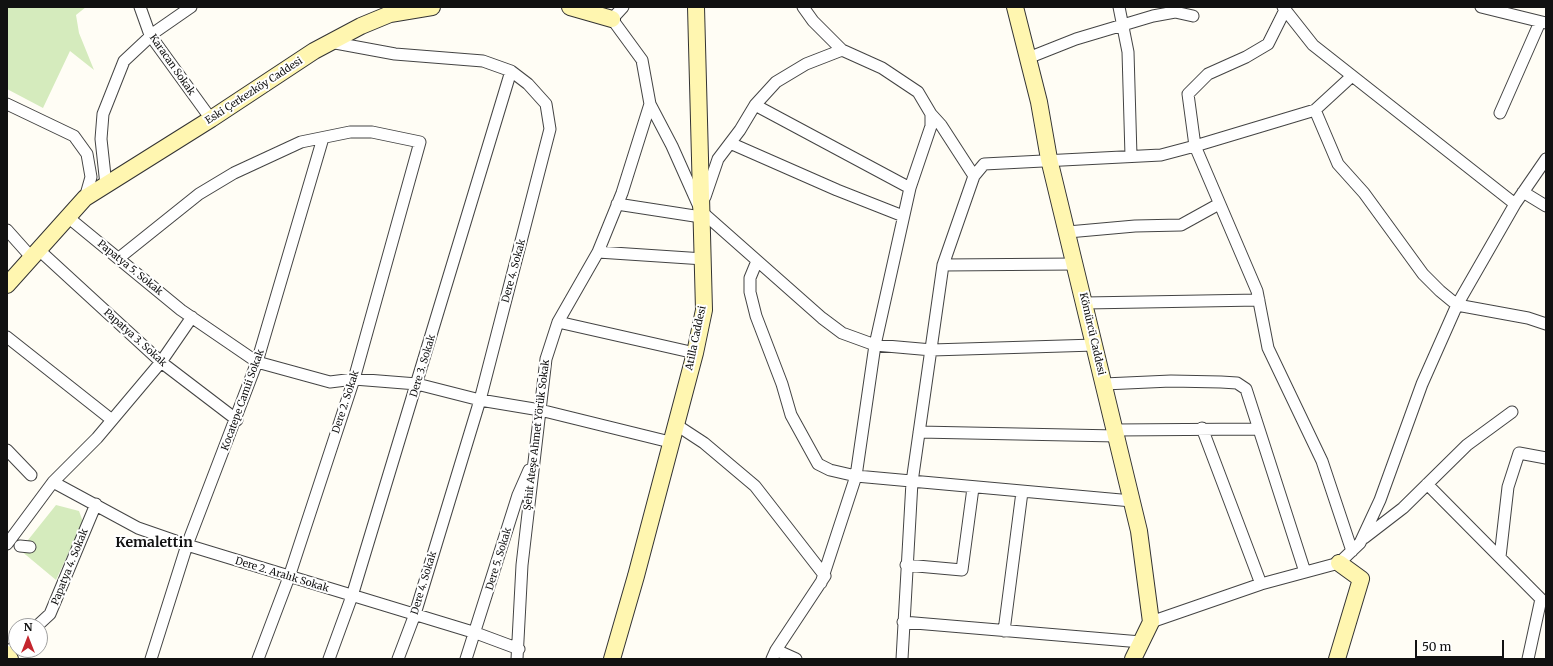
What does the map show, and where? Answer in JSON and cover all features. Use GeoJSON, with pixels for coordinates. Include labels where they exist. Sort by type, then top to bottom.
{"type":"FeatureCollection","features":[{"type":"Feature","properties":{"kind":"street","name":"Karacan Sokak"},"geometry":{"type":"LineString","coordinates":[[140,7],[150,35],[211,119]]}},
{"type":"Feature","properties":{"kind":"street"},"geometry":{"type":"LineString","coordinates":[[106,185],[101,139],[103,114],[124,61],[150,35],[191,7]]}},
{"type":"Feature","properties":{"kind":"street","name":"Eski Çerkezköy Caddesi"},"geometry":{"type":"LineString","coordinates":[[7,285],[69,218],[85,198],[211,119],[314,50],[389,10],[432,7]]}},
{"type":"Feature","properties":{"kind":"street"},"geometry":{"type":"LineString","coordinates":[[570,7],[612,19],[623,7]]}},
{"type":"Feature","properties":{"kind":"street","name":"Atilla Caddesi"},"geometry":{"type":"LineString","coordinates":[[612,659],[636,576],[670,442],[695,353],[704,310],[704,259],[701,214],[696,7]]}},
{"type":"Feature","properties":{"kind":"street"},"geometry":{"type":"LineString","coordinates":[[803,7],[813,21],[842,50],[882,68],[918,92],[931,114],[941,125],[974,176]]}},
{"type":"Feature","properties":{"kind":"street","name":"Kömürcü Caddesi"},"geometry":{"type":"LineString","coordinates":[[1015,7],[1038,102],[1049,159],[1076,264],[1139,531],[1151,622]]}},
{"type":"Feature","properties":{"kind":"street"},"geometry":{"type":"LineString","coordinates":[[1119,7],[1128,52],[1130,79],[1131,156]]}},
{"type":"Feature","properties":{"kind":"street"},"geometry":{"type":"LineString","coordinates":[[1481,7],[1543,23],[1500,113]]}},
{"type":"Feature","properties":{"kind":"street"},"geometry":{"type":"LineString","coordinates":[[1352,551],[1322,460],[1268,348],[1257,291],[1195,146],[1188,94],[1208,74],[1246,57],[1268,44],[1284,9],[1313,45],[1515,204]]}},
{"type":"Feature","properties":{"kind":"street"},"geometry":{"type":"LineString","coordinates":[[1028,58],[1076,38],[1122,25],[1175,12],[1193,16]]}},
{"type":"Feature","properties":{"kind":"street","name":"Şehit Ateşe Ahmet Yörük Sokak"},"geometry":{"type":"LineString","coordinates":[[518,654],[522,565],[546,359],[558,322],[598,252],[617,204],[650,104],[642,60],[612,19]]}},
{"type":"Feature","properties":{"kind":"street","name":"Dere 4. Sokak"},"geometry":{"type":"LineString","coordinates":[[330,42],[395,54],[483,61],[510,71],[528,84],[546,104],[550,129],[480,400],[415,614],[398,659]]}},
{"type":"Feature","properties":{"kind":"street"},"geometry":{"type":"LineString","coordinates":[[701,214],[710,180],[718,159],[755,105],[776,82],[806,64],[842,50]]}},
{"type":"Feature","properties":{"kind":"street","name":"Dere 3. Sokak"},"geometry":{"type":"LineString","coordinates":[[329,659],[352,596],[510,71]]}},
{"type":"Feature","properties":{"kind":"street"},"geometry":{"type":"LineString","coordinates":[[902,659],[906,565],[912,482],[943,265],[974,176],[984,164],[1049,159],[1160,155],[1195,146],[1315,110],[1352,76]]}},
{"type":"Feature","properties":{"kind":"street"},"geometry":{"type":"LineString","coordinates":[[7,104],[74,136],[87,154],[91,177],[85,198]]}},
{"type":"Feature","properties":{"kind":"street"},"geometry":{"type":"LineString","coordinates":[[650,104],[672,146],[701,214],[822,318],[842,333],[875,345],[932,350],[1095,345]]}},
{"type":"Feature","properties":{"kind":"street"},"geometry":{"type":"LineString","coordinates":[[755,105],[910,188]]}},
{"type":"Feature","properties":{"kind":"street"},"geometry":{"type":"LineString","coordinates":[[1315,110],[1338,164],[1364,193],[1423,274],[1458,305],[1528,318],[1546,324]]}},
{"type":"Feature","properties":{"kind":"street"},"geometry":{"type":"LineString","coordinates":[[796,659],[774,655],[822,578],[856,476],[875,345],[903,216],[910,188],[931,126],[931,114]]}},
{"type":"Feature","properties":{"kind":"street","name":"Dere 2. Sokak"},"geometry":{"type":"LineString","coordinates":[[258,659],[289,577],[354,379],[420,142],[372,132],[350,132],[323,138]]}},
{"type":"Feature","properties":{"kind":"street"},"geometry":{"type":"LineString","coordinates":[[119,258],[199,194],[234,173],[301,142],[323,138]]}},
{"type":"Feature","properties":{"kind":"street","name":"Kocatepe Camii Sokak"},"geometry":{"type":"LineString","coordinates":[[151,659],[187,545],[237,420],[257,362],[323,138]]}},
{"type":"Feature","properties":{"kind":"street"},"geometry":{"type":"LineString","coordinates":[[730,143],[837,190],[903,216]]}},
{"type":"Feature","properties":{"kind":"street"},"geometry":{"type":"LineString","coordinates":[[1362,539],[1380,500],[1422,384],[1458,305],[1515,204],[1546,159]]}},
{"type":"Feature","properties":{"kind":"street"},"geometry":{"type":"LineString","coordinates":[[1524,192],[1546,206]]}},
{"type":"Feature","properties":{"kind":"street"},"geometry":{"type":"LineString","coordinates":[[617,204],[701,214]]}},
{"type":"Feature","properties":{"kind":"street"},"geometry":{"type":"LineString","coordinates":[[1068,232],[1135,226],[1181,225],[1219,204]]}},
{"type":"Feature","properties":{"kind":"street","name":"Papatya 5. Sokak"},"geometry":{"type":"LineString","coordinates":[[69,218],[192,317],[257,362],[330,382],[354,379],[417,384],[480,400],[540,410],[670,442]]}},
{"type":"Feature","properties":{"kind":"street","name":"Papatya 3. Sokak"},"geometry":{"type":"LineString","coordinates":[[7,230],[161,362],[237,420]]}},
{"type":"Feature","properties":{"kind":"street"},"geometry":{"type":"LineString","coordinates":[[598,252],[704,259]]}},
{"type":"Feature","properties":{"kind":"street"},"geometry":{"type":"LineString","coordinates":[[757,261],[750,278],[750,292],[756,316],[782,384],[790,415],[818,464],[830,470],[856,476],[973,488],[1132,501]]}},
{"type":"Feature","properties":{"kind":"street"},"geometry":{"type":"LineString","coordinates":[[943,265],[1076,264]]}},
{"type":"Feature","properties":{"kind":"street"},"geometry":{"type":"LineString","coordinates":[[1085,303],[1259,300]]}},
{"type":"Feature","properties":{"kind":"street"},"geometry":{"type":"LineString","coordinates":[[9,536],[53,482],[112,420],[161,362],[192,317]]}},
{"type":"Feature","properties":{"kind":"street"},"geometry":{"type":"LineString","coordinates":[[558,322],[695,353]]}},
{"type":"Feature","properties":{"kind":"street"},"geometry":{"type":"LineString","coordinates":[[7,337],[112,420]]}},
{"type":"Feature","properties":{"kind":"street"},"geometry":{"type":"LineString","coordinates":[[1104,384],[1171,381],[1237,383],[1246,389],[1257,429],[1305,572]]}},
{"type":"Feature","properties":{"kind":"street"},"geometry":{"type":"LineString","coordinates":[[1133,659],[1151,622],[1261,584],[1340,563],[1362,539],[1403,508],[1467,445],[1512,412]]}},
{"type":"Feature","properties":{"kind":"street"},"geometry":{"type":"LineString","coordinates":[[675,424],[704,443],[754,486],[822,578]]}},
{"type":"Feature","properties":{"kind":"street"},"geometry":{"type":"LineString","coordinates":[[919,432],[1116,433],[1202,428],[1257,429]]}},
{"type":"Feature","properties":{"kind":"street"},"geometry":{"type":"LineString","coordinates":[[1202,428],[1261,584]]}},
{"type":"Feature","properties":{"kind":"street"},"geometry":{"type":"LineString","coordinates":[[7,450],[30,475]]}},
{"type":"Feature","properties":{"kind":"street"},"geometry":{"type":"LineString","coordinates":[[1500,557],[1508,487],[1519,453],[1546,458]]}},
{"type":"Feature","properties":{"kind":"street","name":"Dere 5. Sokak"},"geometry":{"type":"LineString","coordinates":[[466,659],[476,633],[518,495],[534,459]]}},
{"type":"Feature","properties":{"kind":"street","name":"Dere 2. Aralık Sokak"},"geometry":{"type":"LineString","coordinates":[[53,482],[138,528],[289,577],[476,633],[518,654]]}},
{"type":"Feature","properties":{"kind":"street"},"geometry":{"type":"LineString","coordinates":[[1427,484],[1541,599],[1528,659]]}},
{"type":"Feature","properties":{"kind":"street"},"geometry":{"type":"LineString","coordinates":[[906,565],[962,570],[973,488]]}},
{"type":"Feature","properties":{"kind":"street"},"geometry":{"type":"LineString","coordinates":[[1004,631],[1022,492]]}},
{"type":"Feature","properties":{"kind":"street","name":"Papatya 4. Sokak"},"geometry":{"type":"LineString","coordinates":[[46,618],[50,614],[96,504]]}},
{"type":"Feature","properties":{"kind":"street"},"geometry":{"type":"LineString","coordinates":[[1337,659],[1361,579],[1340,563]]}},
{"type":"Feature","properties":{"kind":"street"},"geometry":{"type":"LineString","coordinates":[[903,622],[1141,642]]}},
{"type":"Feature","properties":{"kind":"street"},"geometry":{"type":"LineString","coordinates":[[7,653],[10,659]]}},
{"type":"Feature","properties":{"kind":"green space"},"geometry":{"type":"Polygon","coordinates":[[[7,7],[86,7],[76,15],[79,33],[94,70],[70,51],[43,108],[7,89],[7,7]]]}},
{"type":"Feature","properties":{"kind":"green space"},"geometry":{"type":"Polygon","coordinates":[[[56,505],[79,511],[83,522],[56,580],[20,550],[56,505]]]}},
{"type":"Feature","properties":{"kind":"district","name":"Kemalettin"},"geometry":{"type":"Point","coordinates":[154,543]}}]}
